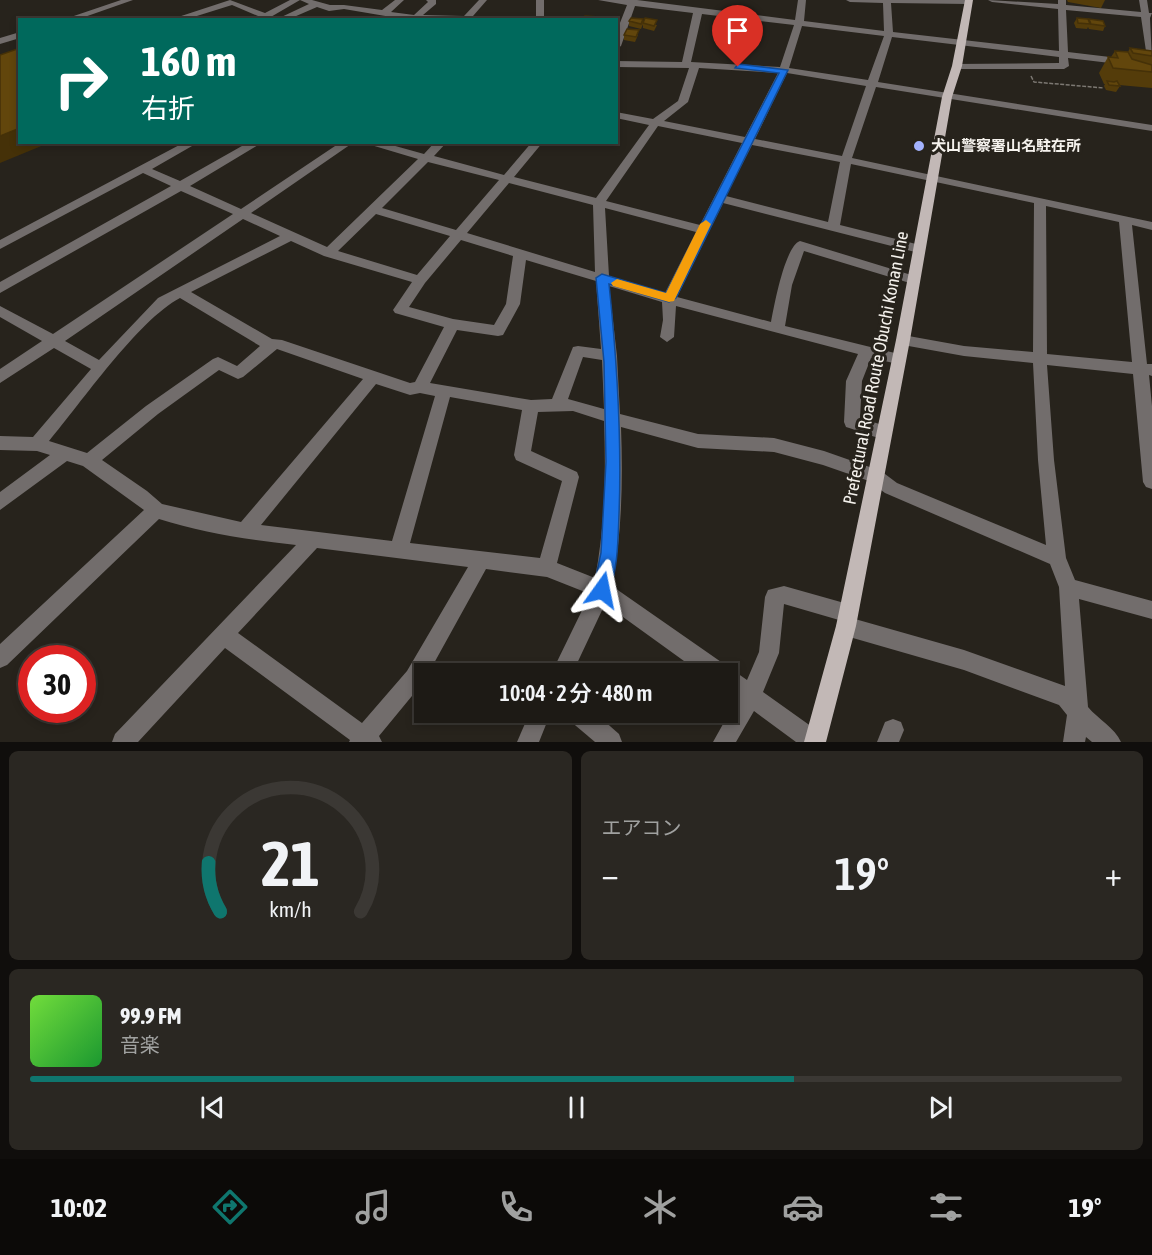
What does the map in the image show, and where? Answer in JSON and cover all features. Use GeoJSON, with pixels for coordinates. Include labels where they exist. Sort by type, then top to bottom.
{"type":"FeatureCollection","features":[{"type":"Feature","properties":{"kind":"main road","name":"Prefectural Road Route Obuchi Konan Line"},"geometry":{"type":"LineString","coordinates":[[815,742],[847,620],[903,340],[947,97],[962,42],[962,1]]}},
{"type":"Feature","properties":{"kind":"street"},"geometry":{"type":"LineString","coordinates":[[88,6],[129,0]]}},
{"type":"Feature","properties":{"kind":"street"},"geometry":{"type":"LineString","coordinates":[[180,18],[232,2],[263,18],[297,0]]}},
{"type":"Feature","properties":{"kind":"street"},"geometry":{"type":"LineString","coordinates":[[304,0],[329,8],[344,7],[440,18],[481,18]]}},
{"type":"Feature","properties":{"kind":"street"},"geometry":{"type":"LineString","coordinates":[[384,13],[400,0]]}},
{"type":"Feature","properties":{"kind":"street"},"geometry":{"type":"LineString","coordinates":[[417,16],[433,2],[430,0]]}},
{"type":"Feature","properties":{"kind":"street"},"geometry":{"type":"LineString","coordinates":[[471,0],[482,1]]}},
{"type":"Feature","properties":{"kind":"street"},"geometry":{"type":"LineString","coordinates":[[540,0],[540,18]]}},
{"type":"Feature","properties":{"kind":"street"},"geometry":{"type":"LineString","coordinates":[[602,0],[1152,65]]}},
{"type":"Feature","properties":{"kind":"street"},"geometry":{"type":"LineString","coordinates":[[710,12],[713,0]]}},
{"type":"Feature","properties":{"kind":"street"},"geometry":{"type":"LineString","coordinates":[[667,337],[670,320],[669,298],[784,70],[799,23],[802,0]]}},
{"type":"Feature","properties":{"kind":"street"},"geometry":{"type":"LineString","coordinates":[[850,0],[962,1]]}},
{"type":"Feature","properties":{"kind":"street"},"geometry":{"type":"LineString","coordinates":[[992,0],[1062,3],[1148,16]]}},
{"type":"Feature","properties":{"kind":"street"},"geometry":{"type":"LineString","coordinates":[[1143,0],[1148,16],[1152,58]]}},
{"type":"Feature","properties":{"kind":"street"},"geometry":{"type":"LineString","coordinates":[[468,17],[482,1]]}},
{"type":"Feature","properties":{"kind":"street"},"geometry":{"type":"LineString","coordinates":[[833,227],[846,160],[889,34],[887,1]]}},
{"type":"Feature","properties":{"kind":"street"},"geometry":{"type":"LineString","coordinates":[[618,40],[632,2]]}},
{"type":"Feature","properties":{"kind":"street"},"geometry":{"type":"LineString","coordinates":[[957,66],[1064,66],[1062,3]]}},
{"type":"Feature","properties":{"kind":"street"},"geometry":{"type":"LineString","coordinates":[[71,18],[104,4]]}},
{"type":"Feature","properties":{"kind":"street"},"geometry":{"type":"LineString","coordinates":[[284,18],[317,4]]}},
{"type":"Feature","properties":{"kind":"street"},"geometry":{"type":"LineString","coordinates":[[567,663],[602,590],[609,553],[614,462],[610,356],[602,278],[599,203],[656,123],[683,102],[691,65],[698,11]]}},
{"type":"Feature","properties":{"kind":"street"},"geometry":{"type":"LineString","coordinates":[[0,41],[18,36]]}},
{"type":"Feature","properties":{"kind":"street"},"geometry":{"type":"LineString","coordinates":[[618,64],[784,70],[1152,128]]}},
{"type":"Feature","properties":{"kind":"street"},"geometry":{"type":"LineString","coordinates":[[618,115],[933,177],[1152,226]]}},
{"type":"Feature","properties":{"kind":"street"},"geometry":{"type":"LineString","coordinates":[[0,245],[190,144]]}},
{"type":"Feature","properties":{"kind":"street"},"geometry":{"type":"LineString","coordinates":[[0,288],[255,144]]}},
{"type":"Feature","properties":{"kind":"street"},"geometry":{"type":"LineString","coordinates":[[0,377],[347,144]]}},
{"type":"Feature","properties":{"kind":"street"},"geometry":{"type":"LineString","coordinates":[[374,144],[703,230]]}},
{"type":"Feature","properties":{"kind":"street"},"geometry":{"type":"LineString","coordinates":[[329,253],[440,144]]}},
{"type":"Feature","properties":{"kind":"street"},"geometry":{"type":"LineString","coordinates":[[520,254],[513,304],[498,331],[453,324],[400,310],[420,280],[536,144]]}},
{"type":"Feature","properties":{"kind":"street"},"geometry":{"type":"LineString","coordinates":[[143,170],[329,253],[420,280]]}},
{"type":"Feature","properties":{"kind":"street"},"geometry":{"type":"LineString","coordinates":[[719,198],[919,249]]}},
{"type":"Feature","properties":{"kind":"street"},"geometry":{"type":"LineString","coordinates":[[1040,200],[1040,358],[1046,460],[1057,558],[1068,587],[1078,713],[1074,742]]}},
{"type":"Feature","properties":{"kind":"street"},"geometry":{"type":"LineString","coordinates":[[374,209],[721,315],[898,359]]}},
{"type":"Feature","properties":{"kind":"street"},"geometry":{"type":"LineString","coordinates":[[1125,220],[1146,369],[1152,482]]}},
{"type":"Feature","properties":{"kind":"street"},"geometry":{"type":"LineString","coordinates":[[37,444],[140,321],[180,291],[292,235]]}},
{"type":"Feature","properties":{"kind":"street"},"geometry":{"type":"LineString","coordinates":[[777,329],[785,285],[800,245],[914,280]]}},
{"type":"Feature","properties":{"kind":"street"},"geometry":{"type":"LineString","coordinates":[[180,291],[270,345]]}},
{"type":"Feature","properties":{"kind":"street"},"geometry":{"type":"LineString","coordinates":[[0,311],[100,367]]}},
{"type":"Feature","properties":{"kind":"street"},"geometry":{"type":"LineString","coordinates":[[420,387],[453,324]]}},
{"type":"Feature","properties":{"kind":"street"},"geometry":{"type":"LineString","coordinates":[[903,340],[964,351],[1146,369]]}},
{"type":"Feature","properties":{"kind":"street"},"geometry":{"type":"LineString","coordinates":[[89,461],[215,361],[238,373],[270,345],[277,344],[410,389],[420,387],[444,392],[453,391],[531,406],[558,404],[594,410],[612,418],[698,441],[774,446],[824,458],[875,476],[891,488],[1057,558]]}},
{"type":"Feature","properties":{"kind":"street"},"geometry":{"type":"LineString","coordinates":[[558,404],[578,351],[610,356]]}},
{"type":"Feature","properties":{"kind":"street"},"geometry":{"type":"LineString","coordinates":[[867,351],[855,381],[852,422],[883,432]]}},
{"type":"Feature","properties":{"kind":"street"},"geometry":{"type":"LineString","coordinates":[[245,531],[373,377]]}},
{"type":"Feature","properties":{"kind":"street"},"geometry":{"type":"LineString","coordinates":[[399,548],[444,392]]}},
{"type":"Feature","properties":{"kind":"street"},"geometry":{"type":"LineString","coordinates":[[531,406],[522,455],[571,477],[547,568]]}},
{"type":"Feature","properties":{"kind":"street"},"geometry":{"type":"LineString","coordinates":[[0,443],[37,444],[89,461],[141,496],[156,510],[181,518],[245,531],[399,548],[481,561],[547,568],[602,590],[705,663]]}},
{"type":"Feature","properties":{"kind":"street"},"geometry":{"type":"LineString","coordinates":[[0,502],[65,453]]}},
{"type":"Feature","properties":{"kind":"street"},"geometry":{"type":"LineString","coordinates":[[0,658],[156,510]]}},
{"type":"Feature","properties":{"kind":"street"},"geometry":{"type":"LineString","coordinates":[[123,742],[315,538]]}},
{"type":"Feature","properties":{"kind":"street"},"geometry":{"type":"LineString","coordinates":[[224,635],[365,740],[414,678],[481,561]]}},
{"type":"Feature","properties":{"kind":"street"},"geometry":{"type":"LineString","coordinates":[[1068,587],[1152,610]]}},
{"type":"Feature","properties":{"kind":"street"},"geometry":{"type":"LineString","coordinates":[[724,742],[751,695],[769,653],[775,597],[784,595],[847,620],[1066,697],[1078,713],[1110,742]]}},
{"type":"Feature","properties":{"kind":"street"},"geometry":{"type":"LineString","coordinates":[[738,686],[815,742]]}},
{"type":"Feature","properties":{"kind":"street"},"geometry":{"type":"LineString","coordinates":[[528,742],[536,723]]}},
{"type":"Feature","properties":{"kind":"street"},"geometry":{"type":"LineString","coordinates":[[589,723],[611,742]]}},
{"type":"Feature","properties":{"kind":"path"},"geometry":{"type":"LineString","coordinates":[[1025,67],[1034,82],[1104,88]]}},
{"type":"Feature","properties":{"kind":"building"},"geometry":{"type":"Polygon","coordinates":[[[585,16],[612,18],[584,18],[585,16]]]}},
{"type":"Feature","properties":{"kind":"building"},"geometry":{"type":"Polygon","coordinates":[[[631,18],[643,19],[641,24],[629,21],[631,18]]]}},
{"type":"Feature","properties":{"kind":"building"},"geometry":{"type":"Polygon","coordinates":[[[645,18],[657,20],[654,26],[643,23],[645,18]]]}},
{"type":"Feature","properties":{"kind":"building"},"geometry":{"type":"Polygon","coordinates":[[[1077,18],[1088,19],[1090,24],[1078,23],[1077,18]]]}},
{"type":"Feature","properties":{"kind":"building"},"geometry":{"type":"Polygon","coordinates":[[[1089,19],[1103,21],[1105,26],[1091,24],[1089,19]]]}},
{"type":"Feature","properties":{"kind":"building"},"geometry":{"type":"Polygon","coordinates":[[[627,29],[639,30],[636,37],[624,35],[627,29]]]}},
{"type":"Feature","properties":{"kind":"building"},"geometry":{"type":"Polygon","coordinates":[[[1130,48],[1152,51],[1152,56],[1133,53],[1130,48]]]}},
{"type":"Feature","properties":{"kind":"building"},"geometry":{"type":"Polygon","coordinates":[[[18,49],[18,129],[0,136],[0,55],[18,49]]]}},
{"type":"Feature","properties":{"kind":"building"},"geometry":{"type":"Polygon","coordinates":[[[1115,51],[1128,52],[1132,59],[1152,65],[1152,72],[1113,68],[1108,57],[1118,58],[1115,51]]]}},
{"type":"Feature","properties":{"kind":"building"},"geometry":{"type":"Polygon","coordinates":[[[1107,81],[1117,81],[1120,86],[1109,85],[1107,81]]]}},
{"type":"Feature","properties":{"kind":"slow traffic"},"geometry":{"type":"LineString","coordinates":[[617,283],[669,298],[706,224]]}},
{"type":"Feature","properties":{"kind":"place","name":"犬山警察署山名駐在所"},"geometry":{"type":"Point","coordinates":[919,146]}},
{"type":"Feature","properties":{"kind":"route"},"geometry":{"type":"LineString","coordinates":[[602,590],[609,553],[614,462],[610,362],[602,278],[669,298],[784,70],[738,67]]}}]}
